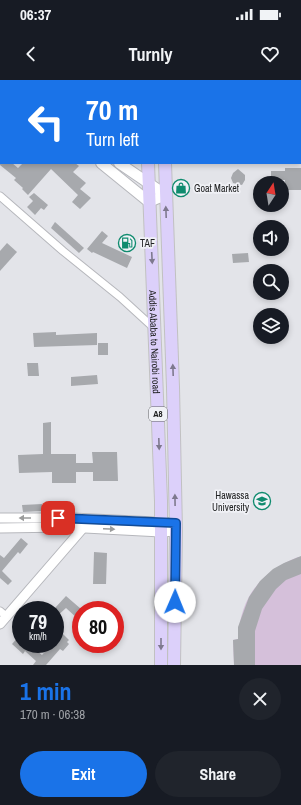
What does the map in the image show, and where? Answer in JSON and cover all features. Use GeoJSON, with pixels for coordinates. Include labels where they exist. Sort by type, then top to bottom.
{"type":"FeatureCollection","features":[{"type":"Feature","properties":{"kind":"highway","name":"Addis Ababa to Nairobi road"},"geometry":{"type":"LineString","coordinates":[[148,164],[161,527],[161,665]]}},
{"type":"Feature","properties":{"kind":"highway","name":"Addis Ababa to Nairobi road"},"geometry":{"type":"LineString","coordinates":[[165,164],[173,379],[176,527],[174,665]]}},
{"type":"Feature","properties":{"kind":"main road"},"geometry":{"type":"LineString","coordinates":[[102,164],[149,202],[166,195]]}},
{"type":"Feature","properties":{"kind":"main road"},"geometry":{"type":"LineString","coordinates":[[120,164],[166,195]]}},
{"type":"Feature","properties":{"kind":"street"},"geometry":{"type":"LineString","coordinates":[[0,196],[63,251],[120,296],[155,329]]}},
{"type":"Feature","properties":{"kind":"street"},"geometry":{"type":"LineString","coordinates":[[0,518],[176,527]]}},
{"type":"Feature","properties":{"kind":"street"},"geometry":{"type":"LineString","coordinates":[[0,528],[83,523]]}},
{"type":"Feature","properties":{"kind":"street"},"geometry":{"type":"LineString","coordinates":[[2,617],[83,523]]}},
{"type":"Feature","properties":{"kind":"shaded area"},"geometry":{"type":"Polygon","coordinates":[[[298,557],[301,557],[301,665],[234,665],[233,640],[238,639],[243,611],[254,588],[273,570],[298,557]]]}},
{"type":"Feature","properties":{"kind":"building"},"geometry":{"type":"Polygon","coordinates":[[[13,164],[18,168],[22,164],[76,164],[79,166],[73,172],[86,183],[80,189],[91,198],[80,209],[72,202],[78,195],[51,169],[28,195],[14,180],[16,178],[0,165],[13,164]]]}},
{"type":"Feature","properties":{"kind":"building"},"geometry":{"type":"Polygon","coordinates":[[[285,168],[301,168],[301,190],[289,190],[289,176],[271,176],[271,171],[285,171],[285,168]]]}},
{"type":"Feature","properties":{"kind":"building"},"geometry":{"type":"Polygon","coordinates":[[[238,169],[245,175],[245,180],[242,185],[233,183],[231,178],[233,173],[238,169]]]}},
{"type":"Feature","properties":{"kind":"building"},"geometry":{"type":"Polygon","coordinates":[[[34,193],[48,205],[44,210],[41,208],[35,215],[27,207],[33,201],[29,197],[34,193]]]}},
{"type":"Feature","properties":{"kind":"building"},"geometry":{"type":"Polygon","coordinates":[[[55,222],[84,248],[79,253],[51,228],[55,222]]]}},
{"type":"Feature","properties":{"kind":"building"},"geometry":{"type":"Polygon","coordinates":[[[102,231],[108,236],[102,243],[132,257],[127,268],[93,252],[92,253],[87,249],[102,231]]]}},
{"type":"Feature","properties":{"kind":"building"},"geometry":{"type":"Polygon","coordinates":[[[7,243],[17,252],[0,271],[0,251],[7,243]]]}},
{"type":"Feature","properties":{"kind":"building"},"geometry":{"type":"Polygon","coordinates":[[[248,253],[249,262],[233,263],[232,254],[248,253]]]}},
{"type":"Feature","properties":{"kind":"building"},"geometry":{"type":"Polygon","coordinates":[[[56,332],[56,335],[97,333],[97,345],[34,347],[33,333],[56,332]]]}},
{"type":"Feature","properties":{"kind":"building"},"geometry":{"type":"Polygon","coordinates":[[[98,343],[108,343],[108,355],[98,355],[98,343]]]}},
{"type":"Feature","properties":{"kind":"building"},"geometry":{"type":"Polygon","coordinates":[[[27,363],[38,363],[39,376],[28,376],[27,363]]]}},
{"type":"Feature","properties":{"kind":"building"},"geometry":{"type":"Polygon","coordinates":[[[97,375],[98,384],[71,386],[71,377],[97,375]]]}},
{"type":"Feature","properties":{"kind":"building"},"geometry":{"type":"Polygon","coordinates":[[[51,422],[51,454],[76,454],[76,463],[93,463],[92,452],[117,452],[118,481],[93,481],[93,472],[76,472],[76,483],[52,483],[52,472],[19,473],[18,455],[43,454],[43,423],[51,422]]]}},
{"type":"Feature","properties":{"kind":"building"},"geometry":{"type":"Polygon","coordinates":[[[42,504],[42,511],[23,512],[22,505],[42,504]]]}},
{"type":"Feature","properties":{"kind":"building"},"geometry":{"type":"Polygon","coordinates":[[[21,538],[28,544],[20,554],[18,552],[2,571],[12,581],[8,585],[0,578],[0,555],[4,558],[21,538]]]}},
{"type":"Feature","properties":{"kind":"building"},"geometry":{"type":"Polygon","coordinates":[[[94,552],[107,553],[106,584],[93,584],[94,552]]]}},
{"type":"Feature","properties":{"kind":"building"},"geometry":{"type":"Polygon","coordinates":[[[301,556],[301,574],[286,580],[276,589],[262,609],[255,631],[255,665],[234,665],[233,640],[238,639],[238,627],[249,597],[260,581],[273,569],[301,556]]]}},
{"type":"Feature","properties":{"kind":"building"},"geometry":{"type":"Polygon","coordinates":[[[66,596],[72,601],[72,614],[66,608],[64,610],[64,601],[61,601],[66,596]]]}},
{"type":"Feature","properties":{"kind":"building"},"geometry":{"type":"Polygon","coordinates":[[[64,635],[69,640],[67,642],[69,644],[64,650],[64,635]]]}},
{"type":"Feature","properties":{"kind":"building"},"geometry":{"type":"Polygon","coordinates":[[[27,653],[40,653],[42,655],[44,653],[56,653],[46,665],[33,665],[36,661],[27,653]]]}},
{"type":"Feature","properties":{"kind":"place","name":"Goat Market"},"geometry":{"type":"Point","coordinates":[181,188]}},
{"type":"Feature","properties":{"kind":"place","name":"TAF"},"geometry":{"type":"Point","coordinates":[127,243]}},
{"type":"Feature","properties":{"kind":"place","name":"Hawassa University"},"geometry":{"type":"Point","coordinates":[262,501]}},
{"type":"Feature","properties":{"kind":"route"},"geometry":{"type":"LineString","coordinates":[[58,518],[176,523],[175,602]]}}]}
